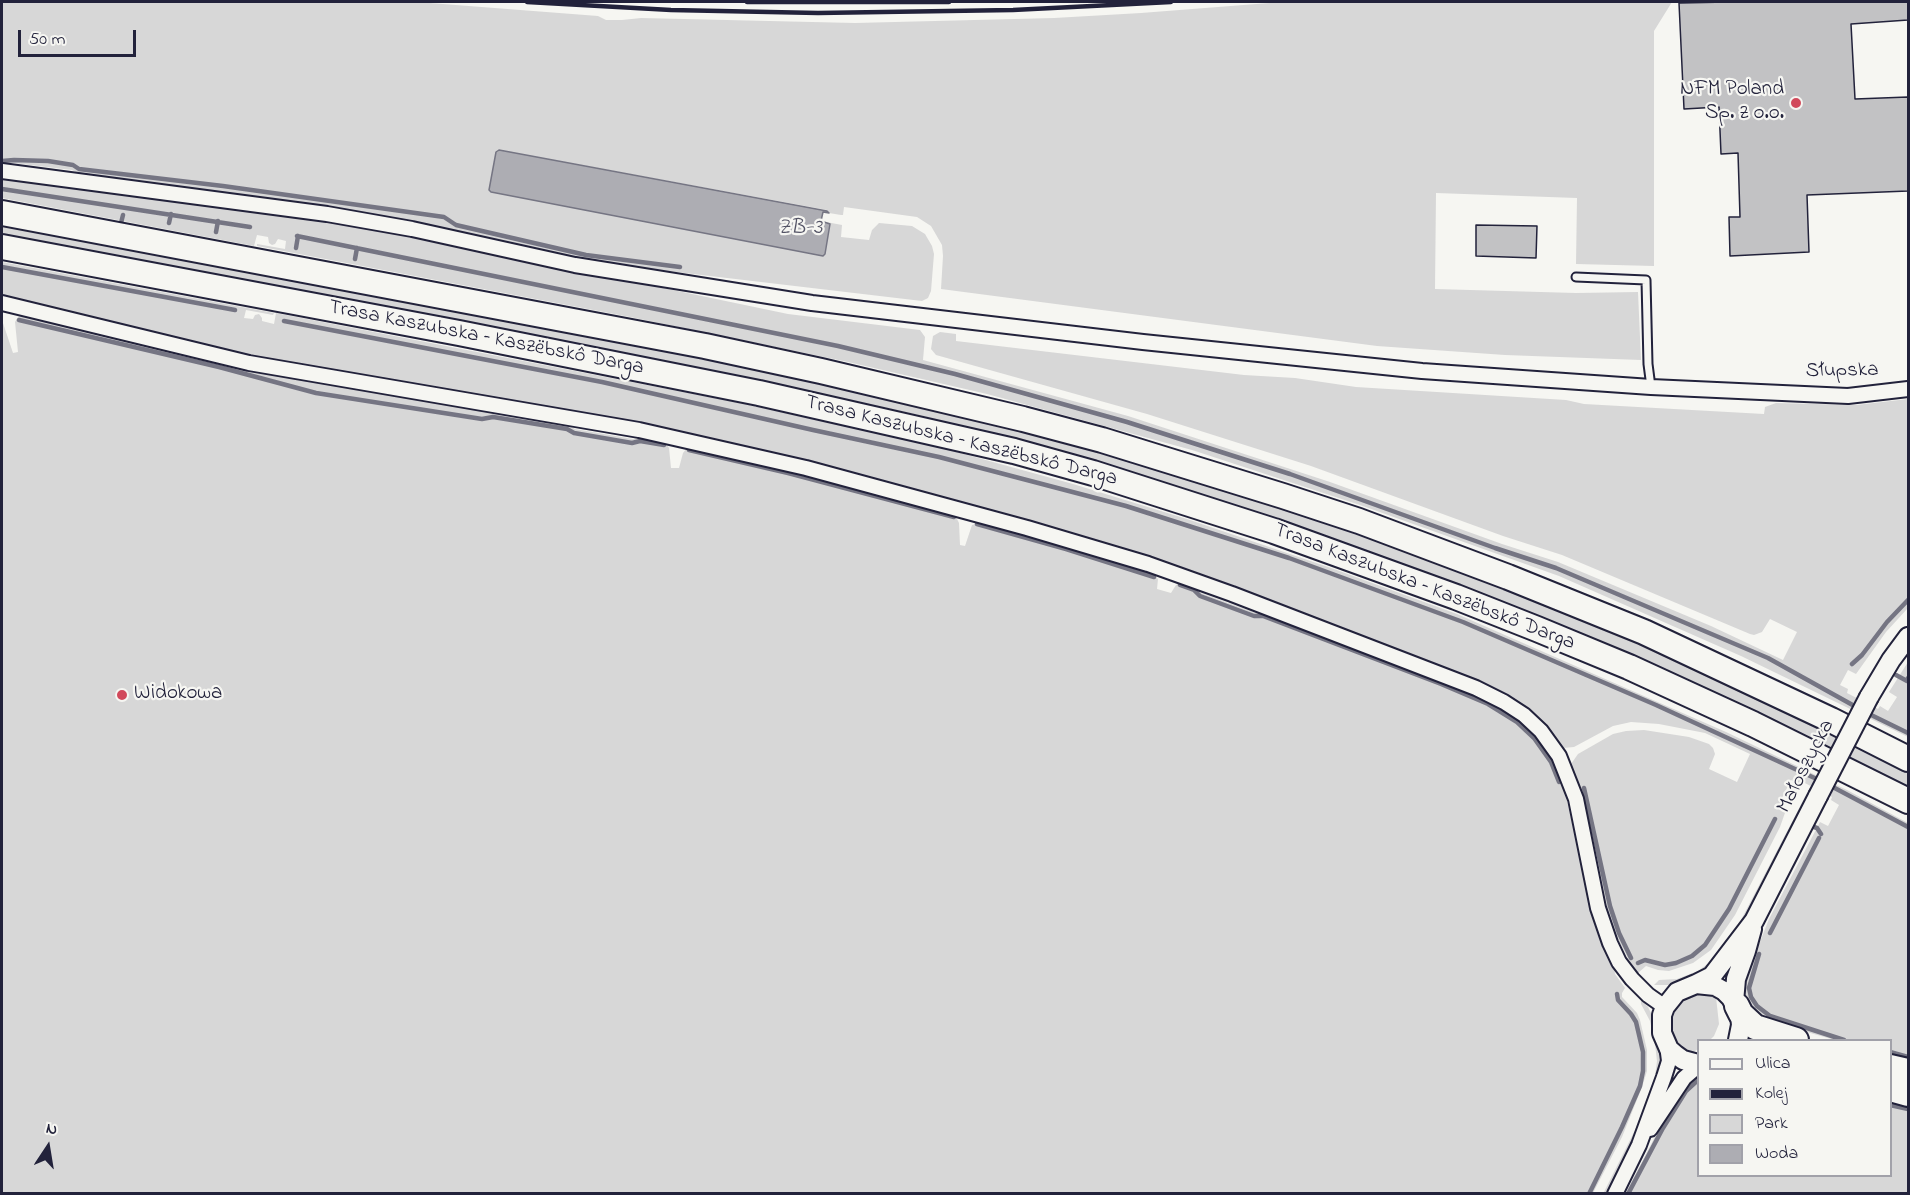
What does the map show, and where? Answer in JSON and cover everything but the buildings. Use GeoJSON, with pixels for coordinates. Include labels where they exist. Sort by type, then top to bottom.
{"type":"FeatureCollection","features":[{"type":"Feature","properties":{"kind":"highway","name":"Trasa Kaszubska – Kaszëbskô Darga"},"geometry":{"type":"LineString","coordinates":[[2,213],[705,346],[1012,416],[1102,440],[1326,510],[1519,581],[1644,632],[1769,690],[1908,759]]}},
{"type":"Feature","properties":{"kind":"highway","name":"Trasa Kaszubska – Kaszëbskô Darga"},"geometry":{"type":"LineString","coordinates":[[2,247],[747,390],[1003,448],[1093,473],[1284,534],[1537,629],[1629,667],[1753,724],[1908,801]]}},
{"type":"Feature","properties":{"kind":"highway"},"geometry":{"type":"LineString","coordinates":[[1736,1004],[1755,1027],[1790,1039]]}},
{"type":"Feature","properties":{"kind":"highway"},"geometry":{"type":"LineString","coordinates":[[1892,1067],[1908,1071]]}},
{"type":"Feature","properties":{"kind":"highway"},"geometry":{"type":"LineString","coordinates":[[1892,1090],[1908,1094]]}},
{"type":"Feature","properties":{"kind":"main road","name":"Małoszycka"},"geometry":{"type":"LineString","coordinates":[[1665,1007],[1677,992],[1712,976],[1754,921],[1869,697],[1885,669],[1908,637]]}},
{"type":"Feature","properties":{"kind":"main road","name":"Małoszycka"},"geometry":{"type":"LineString","coordinates":[[1738,1039],[1742,1025],[1736,1004],[1736,979],[1754,921]]}},
{"type":"Feature","properties":{"kind":"main road"},"geometry":{"type":"LineString","coordinates":[[1695,984],[1724,991],[1736,1004]]}},
{"type":"Feature","properties":{"kind":"main road"},"geometry":{"type":"LineString","coordinates":[[1665,1007],[1661,1024],[1667,1045],[1676,1055],[1697,1065]]}},
{"type":"Feature","properties":{"kind":"street","name":"Słupska"},"geometry":{"type":"LineString","coordinates":[[2,171],[327,214],[420,231],[575,265],[812,303],[1143,342],[1422,371],[1651,387],[1848,396],[1908,389]]}},
{"type":"Feature","properties":{"kind":"street"},"geometry":{"type":"LineString","coordinates":[[2,303],[249,363],[639,430],[806,468],[1038,531],[1148,564],[1476,688],[1524,715],[1541,731],[1559,756],[1576,799],[1598,908],[1610,943],[1619,962],[1632,979],[1648,995],[1665,1007]]}},
{"type":"Feature","properties":{"kind":"street"},"geometry":{"type":"LineString","coordinates":[[1615,1194],[1639,1145],[1669,1061],[1667,1045]]}},
{"type":"Feature","properties":{"kind":"street"},"geometry":{"type":"LineString","coordinates":[[1639,1145],[1684,1078],[1697,1066]]}},
{"type":"Feature","properties":{"kind":"lane"},"geometry":{"type":"LineString","coordinates":[[1576,277],[1646,280],[1648,364],[1651,387]]}},
{"type":"Feature","properties":{"kind":"green space"},"geometry":{"type":"Polygon","coordinates":[[[2,2],[417,2],[598,16],[606,20],[641,18],[855,23],[1054,18],[1282,2],[1672,2],[1654,31],[1654,266],[1576,264],[1577,198],[1436,193],[1435,289],[1576,293],[1638,292],[1641,360],[1505,355],[1377,346],[941,289],[942,245],[931,226],[917,217],[844,207],[843,215],[841,215],[823,212],[828,212],[827,210],[499,150],[496,152],[489,190],[491,192],[823,256],[830,225],[821,221],[842,225],[841,237],[869,240],[872,230],[879,223],[912,226],[925,234],[932,246],[934,254],[931,291],[928,298],[922,301],[600,263],[315,206],[79,174],[72,170],[13,163],[2,165],[2,2]]]}},
{"type":"Feature","properties":{"kind":"green space"},"geometry":{"type":"Polygon","coordinates":[[[2,176],[272,212],[394,232],[620,277],[625,280],[788,314],[920,330],[925,337],[923,360],[1128,416],[1330,482],[1558,562],[1711,626],[1783,660],[1797,632],[1770,619],[1762,632],[1750,634],[1562,555],[1503,536],[1311,466],[1147,414],[936,355],[931,349],[933,336],[940,332],[956,334],[956,341],[1244,375],[1295,378],[1356,387],[1566,400],[1584,404],[1764,414],[1765,407],[1776,403],[1856,405],[1908,399],[1908,608],[1886,632],[1856,674],[1848,670],[1840,685],[1848,689],[1847,693],[1878,709],[1880,706],[1888,711],[1897,697],[1889,692],[1908,662],[1908,737],[1741,656],[1559,576],[1360,505],[1192,450],[987,394],[848,362],[630,317],[257,246],[257,244],[285,249],[286,241],[278,239],[272,245],[268,237],[257,235],[254,246],[2,198],[2,176]]]}},
{"type":"Feature","properties":{"kind":"green space"},"geometry":{"type":"Polygon","coordinates":[[[2,225],[751,368],[1011,428],[1140,464],[1320,520],[1508,590],[1612,632],[1908,772],[1908,788],[1730,700],[1488,597],[1263,515],[1095,462],[923,416],[750,378],[2,235],[2,225]]]}},
{"type":"Feature","properties":{"kind":"green space"},"geometry":{"type":"Polygon","coordinates":[[[2,262],[274,313],[273,315],[246,310],[244,318],[253,319],[259,314],[262,321],[274,324],[276,313],[745,404],[942,448],[1073,484],[1187,519],[1457,614],[1726,732],[1847,790],[1908,823],[1908,1060],[1892,1055],[1892,1039],[1831,1039],[1768,1021],[1754,1012],[1746,997],[1746,977],[1769,919],[1820,822],[1828,826],[1839,805],[1831,800],[1832,797],[1801,781],[1799,784],[1791,780],[1780,802],[1784,804],[1783,808],[1786,810],[1780,827],[1735,915],[1711,950],[1693,963],[1669,971],[1646,966],[1638,973],[1630,962],[1615,934],[1605,908],[1581,797],[1571,764],[1578,754],[1613,734],[1644,730],[1689,737],[1709,744],[1715,754],[1709,769],[1737,782],[1750,754],[1705,733],[1659,724],[1631,722],[1613,726],[1574,747],[1563,748],[1540,722],[1233,588],[797,460],[668,430],[267,361],[2,297],[2,262]]]}},
{"type":"Feature","properties":{"kind":"green space"},"geometry":{"type":"Polygon","coordinates":[[[23,314],[261,372],[568,424],[575,429],[665,442],[669,448],[671,468],[679,468],[683,453],[687,448],[792,471],[955,515],[959,523],[960,545],[965,546],[972,525],[982,522],[1151,572],[1158,579],[1157,589],[1171,593],[1176,585],[1182,583],[1195,587],[1201,593],[1256,613],[1264,612],[1448,684],[1494,705],[1519,721],[1534,735],[1547,750],[1562,779],[1597,932],[1614,966],[1615,974],[1625,988],[1622,997],[1637,1013],[1640,1020],[1647,1050],[1647,1071],[1642,1087],[1622,1137],[1593,1193],[2,1193],[2,320],[13,353],[18,352],[15,322],[23,314]]]}},
{"type":"Feature","properties":{"kind":"green space"},"geometry":{"type":"Polygon","coordinates":[[[1808,791],[1810,792],[1745,920],[1715,966],[1670,985],[1654,985],[1659,980],[1677,979],[1698,971],[1723,949],[1742,918],[1808,791]]]}},
{"type":"Feature","properties":{"kind":"green space"},"geometry":{"type":"Polygon","coordinates":[[[1697,993],[1716,997],[1719,1024],[1714,1036],[1711,1039],[1697,1039],[1697,1050],[1692,1053],[1676,1042],[1671,1031],[1671,1018],[1680,1001],[1697,993]]]}},
{"type":"Feature","properties":{"kind":"green space"},"geometry":{"type":"Polygon","coordinates":[[[1641,999],[1653,1017],[1663,1061],[1632,1143],[1606,1193],[1603,1194],[1635,1130],[1655,1076],[1657,1061],[1655,1044],[1650,1021],[1641,1004],[1641,999]]]}},
{"type":"Feature","properties":{"kind":"green space"},"geometry":{"type":"Polygon","coordinates":[[[1697,1077],[1697,1177],[1892,1177],[1892,1101],[1908,1105],[1908,1193],[1625,1194],[1660,1127],[1687,1085],[1697,1077]]]}},
{"type":"Feature","properties":{"kind":"water","name":"ZB-3"},"geometry":{"type":"Polygon","coordinates":[[[499,150],[827,211],[829,213],[823,212],[821,221],[830,224],[825,254],[823,256],[491,192],[489,190],[496,152],[499,150]]]}},
{"type":"Feature","properties":{"kind":"waterway"},"geometry":{"type":"LineString","coordinates":[[2,161],[48,161],[73,165],[79,169],[223,186],[444,217],[456,225],[586,255],[680,267]]}},
{"type":"Feature","properties":{"kind":"waterway"},"geometry":{"type":"LineString","coordinates":[[2,189],[250,227]]}},
{"type":"Feature","properties":{"kind":"waterway"},"geometry":{"type":"LineString","coordinates":[[169,223],[171,214]]}},
{"type":"Feature","properties":{"kind":"waterway"},"geometry":{"type":"LineString","coordinates":[[121,223],[123,215]]}},
{"type":"Feature","properties":{"kind":"waterway"},"geometry":{"type":"LineString","coordinates":[[216,232],[218,221]]}},
{"type":"Feature","properties":{"kind":"waterway"},"geometry":{"type":"LineString","coordinates":[[297,236],[838,346],[955,374],[1127,422],[1290,474],[1556,568],[1768,658],[1858,708]]}},
{"type":"Feature","properties":{"kind":"waterway"},"geometry":{"type":"LineString","coordinates":[[296,248],[298,236]]}},
{"type":"Feature","properties":{"kind":"waterway"},"geometry":{"type":"LineString","coordinates":[[355,259],[357,248]]}},
{"type":"Feature","properties":{"kind":"waterway"},"geometry":{"type":"LineString","coordinates":[[2,267],[235,310]]}},
{"type":"Feature","properties":{"kind":"waterway"},"geometry":{"type":"LineString","coordinates":[[19,320],[219,367],[316,393],[482,419],[493,417],[567,429],[574,433],[632,443],[640,441],[664,445]]}},
{"type":"Feature","properties":{"kind":"waterway"},"geometry":{"type":"LineString","coordinates":[[284,321],[602,382],[939,457],[1126,506],[1289,558],[1463,622],[1656,705],[1821,781]]}},
{"type":"Feature","properties":{"kind":"waterway"},"geometry":{"type":"LineString","coordinates":[[689,450],[788,473],[954,517]]}},
{"type":"Feature","properties":{"kind":"waterway"},"geometry":{"type":"LineString","coordinates":[[977,524],[1154,577]]}},
{"type":"Feature","properties":{"kind":"waterway"},"geometry":{"type":"LineString","coordinates":[[1180,585],[1194,590],[1200,596],[1254,616],[1263,616],[1488,704],[1517,722],[1534,738],[1551,762],[1559,782]]}},
{"type":"Feature","properties":{"kind":"waterway"},"geometry":{"type":"LineString","coordinates":[[1852,664],[1908,600]]}},
{"type":"Feature","properties":{"kind":"waterway"},"geometry":{"type":"LineString","coordinates":[[1896,675],[1907,681],[1908,678]]}},
{"type":"Feature","properties":{"kind":"waterway"},"geometry":{"type":"LineString","coordinates":[[1865,712],[1908,733]]}},
{"type":"Feature","properties":{"kind":"waterway"},"geometry":{"type":"LineString","coordinates":[[1829,785],[1908,827]]}},
{"type":"Feature","properties":{"kind":"waterway"},"geometry":{"type":"LineString","coordinates":[[1584,788],[1610,906],[1631,958]]}},
{"type":"Feature","properties":{"kind":"waterway"},"geometry":{"type":"LineString","coordinates":[[1638,963],[1645,960],[1665,965],[1676,963],[1692,956],[1705,945],[1729,909],[1775,819]]}},
{"type":"Feature","properties":{"kind":"waterway"},"geometry":{"type":"LineString","coordinates":[[1814,827],[1821,834]]}},
{"type":"Feature","properties":{"kind":"waterway"},"geometry":{"type":"LineString","coordinates":[[1770,933],[1819,838]]}},
{"type":"Feature","properties":{"kind":"waterway"},"geometry":{"type":"LineString","coordinates":[[1759,954],[1749,988],[1751,997],[1757,1006],[1770,1016],[1841,1039]]}},
{"type":"Feature","properties":{"kind":"waterway"},"geometry":{"type":"LineString","coordinates":[[1589,1194],[1622,1127],[1640,1086],[1643,1071],[1643,1052],[1636,1022],[1618,1000],[1617,994]]}},
{"type":"Feature","properties":{"kind":"waterway"},"geometry":{"type":"LineString","coordinates":[[1892,1053],[1908,1057]]}},
{"type":"Feature","properties":{"kind":"waterway"},"geometry":{"type":"LineString","coordinates":[[1628,1194],[1663,1128],[1686,1091],[1697,1081]]}},
{"type":"Feature","properties":{"kind":"waterway"},"geometry":{"type":"LineString","coordinates":[[1892,1105],[1908,1109]]}},
{"type":"Feature","properties":{"kind":"railway"},"geometry":{"type":"LineString","coordinates":[[527,2],[671,10],[818,13],[1013,10],[1171,2]]}},
{"type":"Feature","properties":{"kind":"railway"},"geometry":{"type":"LineString","coordinates":[[747,2],[949,2]]}},
{"type":"Feature","properties":{"kind":"place","name":"NFM Poland Sp. z o.o."},"geometry":{"type":"Point","coordinates":[1796,103]}},
{"type":"Feature","properties":{"kind":"place","name":"Widokowa"},"geometry":{"type":"Point","coordinates":[122,695]}}]}
